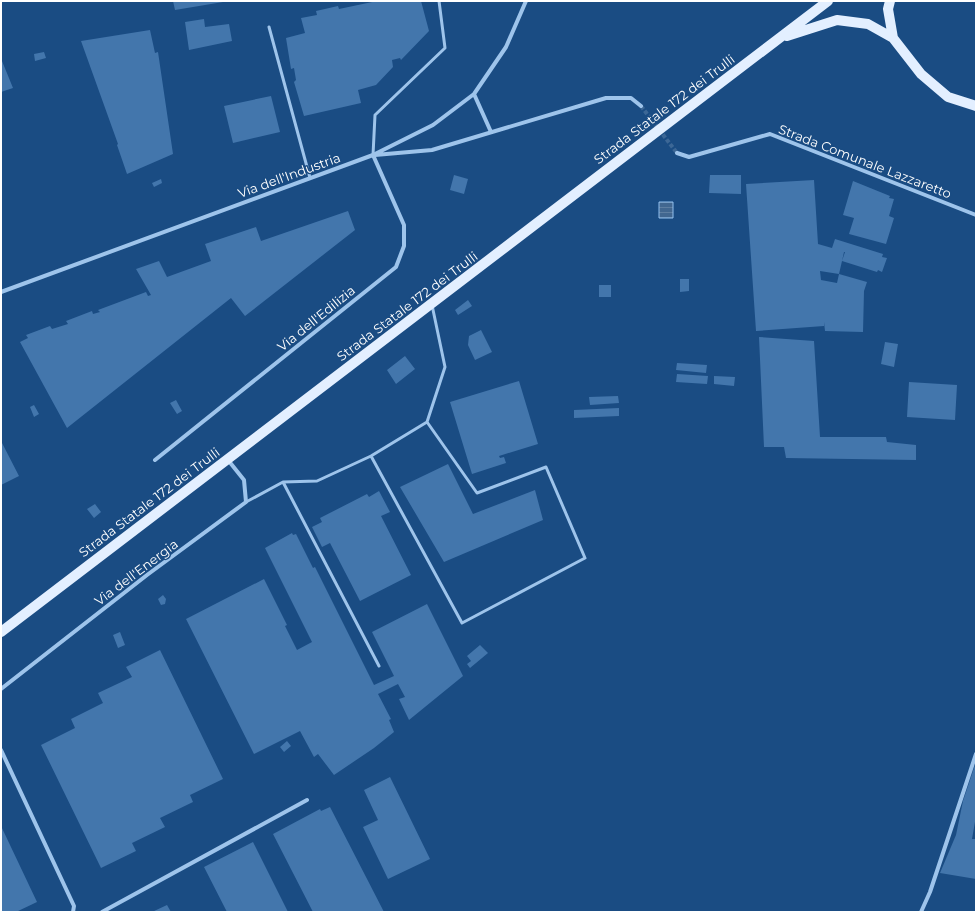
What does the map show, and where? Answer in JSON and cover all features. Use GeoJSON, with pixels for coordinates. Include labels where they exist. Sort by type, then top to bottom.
{"type":"FeatureCollection","features":[{"type":"Feature","properties":{"kind":"main road","name":"Strada Statale 172 dei Trulli"},"geometry":{"type":"LineString","coordinates":[[1,632],[828,1]]}},
{"type":"Feature","properties":{"kind":"main road"},"geometry":{"type":"LineString","coordinates":[[890,1],[888,9],[893,38]]}},
{"type":"Feature","properties":{"kind":"main road"},"geometry":{"type":"LineString","coordinates":[[779,38],[837,20],[868,24],[893,38],[921,74],[948,97],[976,106]]}},
{"type":"Feature","properties":{"kind":"street","name":"Via dell'Industria"},"geometry":{"type":"LineString","coordinates":[[1,292],[373,155],[433,126],[474,94],[506,48],[526,1]]}},
{"type":"Feature","properties":{"kind":"street"},"geometry":{"type":"LineString","coordinates":[[474,94],[491,132]]}},
{"type":"Feature","properties":{"kind":"street"},"geometry":{"type":"LineString","coordinates":[[373,155],[432,150],[606,98],[631,98],[642,106]]}},
{"type":"Feature","properties":{"kind":"street","name":"Strada Comunale Lazzaretto"},"geometry":{"type":"LineString","coordinates":[[677,153],[689,158],[770,134],[976,215]]}},
{"type":"Feature","properties":{"kind":"street","name":"Via dell'Edilizia"},"geometry":{"type":"LineString","coordinates":[[155,460],[396,267],[404,246],[404,225],[373,155]]}},
{"type":"Feature","properties":{"kind":"street"},"geometry":{"type":"LineString","coordinates":[[227,459],[244,480],[246,502]]}},
{"type":"Feature","properties":{"kind":"street","name":"Via dell'Energia"},"geometry":{"type":"LineString","coordinates":[[1,688],[147,575],[246,502]]}},
{"type":"Feature","properties":{"kind":"street"},"geometry":{"type":"LineString","coordinates":[[1,750],[74,906],[73,912]]}},
{"type":"Feature","properties":{"kind":"street"},"geometry":{"type":"LineString","coordinates":[[921,912],[930,892],[976,754]]}},
{"type":"Feature","properties":{"kind":"street"},"geometry":{"type":"LineString","coordinates":[[102,912],[307,800]]}},
{"type":"Feature","properties":{"kind":"lane"},"geometry":{"type":"LineString","coordinates":[[373,155],[375,115],[445,48],[439,1]]}},
{"type":"Feature","properties":{"kind":"lane"},"geometry":{"type":"LineString","coordinates":[[269,27],[310,178]]}},
{"type":"Feature","properties":{"kind":"lane"},"geometry":{"type":"LineString","coordinates":[[246,502],[283,482],[317,481],[371,456],[427,422],[444,367],[432,303]]}},
{"type":"Feature","properties":{"kind":"lane"},"geometry":{"type":"LineString","coordinates":[[371,456],[462,623],[585,558],[546,467],[477,493],[427,422]]}},
{"type":"Feature","properties":{"kind":"lane"},"geometry":{"type":"LineString","coordinates":[[283,482],[379,666]]}},
{"type":"Feature","properties":{"kind":"water"},"geometry":{"type":"Polygon","coordinates":[[[659,202],[673,202],[673,218],[659,218],[659,202]]]}},
{"type":"Feature","properties":{"kind":"building"},"geometry":{"type":"Polygon","coordinates":[[[173,1],[223,1],[223,2],[175,10],[173,1]]]}},
{"type":"Feature","properties":{"kind":"building"},"geometry":{"type":"Polygon","coordinates":[[[377,1],[421,1],[429,31],[401,60],[400,58],[392,60],[393,67],[376,85],[358,90],[361,103],[304,116],[294,82],[296,80],[294,68],[291,69],[286,38],[305,33],[301,18],[317,15],[316,11],[338,6],[339,9],[377,1]]]}},
{"type":"Feature","properties":{"kind":"building"},"geometry":{"type":"Polygon","coordinates":[[[204,19],[205,27],[229,24],[232,41],[189,50],[185,22],[204,19]]]}},
{"type":"Feature","properties":{"kind":"building"},"geometry":{"type":"Polygon","coordinates":[[[150,30],[155,53],[158,52],[173,154],[127,174],[117,145],[118,144],[81,41],[150,30]]]}},
{"type":"Feature","properties":{"kind":"building"},"geometry":{"type":"Polygon","coordinates":[[[44,52],[46,58],[35,61],[34,54],[44,52]]]}},
{"type":"Feature","properties":{"kind":"building"},"geometry":{"type":"Polygon","coordinates":[[[1,61],[13,88],[1,92],[1,61]]]}},
{"type":"Feature","properties":{"kind":"building"},"geometry":{"type":"Polygon","coordinates":[[[271,96],[280,132],[233,143],[224,106],[271,96]]]}},
{"type":"Feature","properties":{"kind":"building"},"geometry":{"type":"Polygon","coordinates":[[[454,175],[468,179],[464,194],[450,190],[454,175]]]}},
{"type":"Feature","properties":{"kind":"building"},"geometry":{"type":"Polygon","coordinates":[[[710,175],[741,175],[741,194],[709,193],[710,175]]]}},
{"type":"Feature","properties":{"kind":"building"},"geometry":{"type":"Polygon","coordinates":[[[161,179],[162,183],[154,187],[152,183],[161,179]]]}},
{"type":"Feature","properties":{"kind":"building"},"geometry":{"type":"Polygon","coordinates":[[[814,180],[818,244],[832,248],[835,239],[883,254],[882,257],[887,258],[882,272],[878,270],[877,272],[842,261],[839,274],[867,282],[864,291],[863,332],[825,331],[824,322],[824,326],[756,331],[746,184],[814,180]],[[820,271],[821,280],[837,283],[839,274],[820,271]]]}},
{"type":"Feature","properties":{"kind":"building"},"geometry":{"type":"Polygon","coordinates":[[[853,181],[894,199],[889,216],[894,218],[886,244],[849,234],[854,218],[843,215],[853,181]]]}},
{"type":"Feature","properties":{"kind":"building"},"geometry":{"type":"Polygon","coordinates":[[[348,211],[355,230],[245,316],[231,298],[67,428],[20,342],[28,338],[26,335],[50,326],[52,329],[68,324],[66,321],[92,311],[93,314],[100,312],[98,310],[146,292],[148,296],[151,295],[136,269],[159,261],[167,277],[211,261],[205,244],[256,227],[261,241],[348,211]]]}},
{"type":"Feature","properties":{"kind":"building"},"geometry":{"type":"Polygon","coordinates":[[[680,279],[689,279],[689,291],[680,292],[680,279]]]}},
{"type":"Feature","properties":{"kind":"building"},"geometry":{"type":"Polygon","coordinates":[[[599,285],[611,285],[611,297],[599,297],[599,285]]]}},
{"type":"Feature","properties":{"kind":"building"},"geometry":{"type":"Polygon","coordinates":[[[468,300],[472,306],[458,315],[455,310],[468,300]]]}},
{"type":"Feature","properties":{"kind":"building"},"geometry":{"type":"Polygon","coordinates":[[[481,330],[492,352],[475,360],[468,345],[469,336],[481,330]]]}},
{"type":"Feature","properties":{"kind":"building"},"geometry":{"type":"Polygon","coordinates":[[[759,337],[814,341],[820,437],[886,437],[887,442],[916,445],[916,460],[786,458],[784,447],[764,447],[759,337]]]}},
{"type":"Feature","properties":{"kind":"building"},"geometry":{"type":"Polygon","coordinates":[[[885,342],[898,344],[894,367],[881,364],[885,342]]]}},
{"type":"Feature","properties":{"kind":"building"},"geometry":{"type":"Polygon","coordinates":[[[405,356],[415,369],[396,384],[387,370],[405,356]]]}},
{"type":"Feature","properties":{"kind":"building"},"geometry":{"type":"Polygon","coordinates":[[[677,363],[707,365],[706,373],[676,370],[677,363]]]}},
{"type":"Feature","properties":{"kind":"building"},"geometry":{"type":"Polygon","coordinates":[[[677,374],[708,376],[707,384],[676,382],[677,374]]]}},
{"type":"Feature","properties":{"kind":"building"},"geometry":{"type":"Polygon","coordinates":[[[714,376],[735,377],[734,386],[714,384],[714,376]]]}},
{"type":"Feature","properties":{"kind":"building"},"geometry":{"type":"Polygon","coordinates":[[[519,381],[538,444],[499,456],[500,458],[504,457],[506,463],[472,474],[450,402],[519,381]]]}},
{"type":"Feature","properties":{"kind":"building"},"geometry":{"type":"Polygon","coordinates":[[[909,382],[957,385],[955,420],[907,417],[909,382]]]}},
{"type":"Feature","properties":{"kind":"building"},"geometry":{"type":"Polygon","coordinates":[[[618,396],[619,403],[590,405],[589,397],[618,396]]]}},
{"type":"Feature","properties":{"kind":"building"},"geometry":{"type":"Polygon","coordinates":[[[176,400],[182,411],[177,414],[170,403],[176,400]]]}},
{"type":"Feature","properties":{"kind":"building"},"geometry":{"type":"Polygon","coordinates":[[[34,405],[39,414],[34,417],[30,407],[34,405]]]}},
{"type":"Feature","properties":{"kind":"building"},"geometry":{"type":"Polygon","coordinates":[[[619,408],[619,416],[574,418],[574,410],[619,408]]]}},
{"type":"Feature","properties":{"kind":"building"},"geometry":{"type":"Polygon","coordinates":[[[1,441],[19,476],[1,485],[1,441]]]}},
{"type":"Feature","properties":{"kind":"building"},"geometry":{"type":"Polygon","coordinates":[[[448,464],[473,514],[535,490],[543,520],[444,562],[400,487],[448,464]]]}},
{"type":"Feature","properties":{"kind":"building"},"geometry":{"type":"Polygon","coordinates":[[[379,491],[390,512],[381,516],[411,575],[360,601],[330,543],[322,547],[312,527],[322,522],[320,518],[367,494],[369,497],[379,491]]]}},
{"type":"Feature","properties":{"kind":"building"},"geometry":{"type":"Polygon","coordinates":[[[95,504],[101,512],[94,518],[87,509],[95,504]]]}},
{"type":"Feature","properties":{"kind":"building"},"geometry":{"type":"Polygon","coordinates":[[[292,533],[293,535],[296,534],[313,568],[315,567],[374,685],[394,676],[372,632],[427,604],[463,676],[409,720],[399,699],[405,697],[398,684],[378,694],[391,719],[389,720],[394,732],[374,748],[334,775],[318,754],[314,757],[300,731],[254,754],[186,619],[264,579],[287,625],[285,626],[297,650],[312,642],[265,548],[292,533]]]}},
{"type":"Feature","properties":{"kind":"building"},"geometry":{"type":"Polygon","coordinates":[[[163,595],[166,599],[165,604],[161,605],[158,599],[163,595]]]}},
{"type":"Feature","properties":{"kind":"building"},"geometry":{"type":"Polygon","coordinates":[[[120,632],[125,645],[118,648],[113,635],[120,632]]]}},
{"type":"Feature","properties":{"kind":"building"},"geometry":{"type":"Polygon","coordinates":[[[480,645],[488,653],[470,668],[467,664],[471,661],[467,656],[480,645]]]}},
{"type":"Feature","properties":{"kind":"building"},"geometry":{"type":"Polygon","coordinates":[[[160,650],[223,779],[190,795],[193,802],[160,818],[165,827],[132,843],[136,851],[101,868],[41,745],[75,728],[71,719],[103,703],[98,693],[132,677],[126,667],[160,650]]]}},
{"type":"Feature","properties":{"kind":"building"},"geometry":{"type":"Polygon","coordinates":[[[287,741],[291,746],[284,752],[280,747],[287,741]]]}},
{"type":"Feature","properties":{"kind":"building"},"geometry":{"type":"Polygon","coordinates":[[[976,762],[976,816],[972,839],[976,839],[976,879],[940,873],[956,835],[963,801],[976,762]]]}},
{"type":"Feature","properties":{"kind":"building"},"geometry":{"type":"Polygon","coordinates":[[[390,777],[430,859],[388,879],[363,827],[378,820],[364,790],[390,777]]]}},
{"type":"Feature","properties":{"kind":"building"},"geometry":{"type":"Polygon","coordinates":[[[330,807],[384,912],[313,912],[273,834],[320,809],[321,811],[330,807]]]}},
{"type":"Feature","properties":{"kind":"building"},"geometry":{"type":"Polygon","coordinates":[[[1,826],[37,902],[16,912],[1,912],[1,826]]]}},
{"type":"Feature","properties":{"kind":"building"},"geometry":{"type":"Polygon","coordinates":[[[253,842],[288,912],[227,912],[204,867],[253,842]]]}},
{"type":"Feature","properties":{"kind":"building"},"geometry":{"type":"Polygon","coordinates":[[[167,905],[171,912],[152,912],[167,905]]]}},
{"type":"Feature","properties":{"kind":"tunnel"},"geometry":{"type":"LineString","coordinates":[[641,106],[677,153]]}}]}
